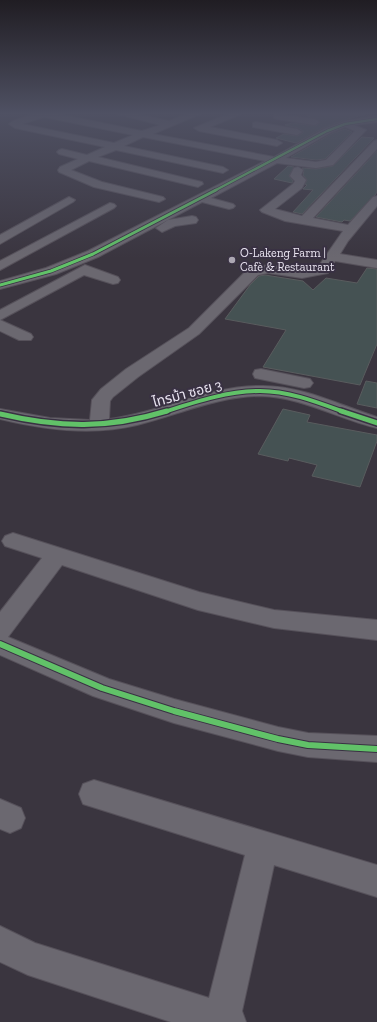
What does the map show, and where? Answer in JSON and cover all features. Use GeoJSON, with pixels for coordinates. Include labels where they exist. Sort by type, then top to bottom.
{"type":"FeatureCollection","features":[{"type":"Feature","properties":{"kind":"street"},"geometry":{"type":"LineString","coordinates":[[79,162],[63,170],[167,209],[199,198],[272,162]]}},
{"type":"Feature","properties":{"kind":"street"},"geometry":{"type":"LineString","coordinates":[[103,162],[198,184]]}},
{"type":"Feature","properties":{"kind":"street"},"geometry":{"type":"LineString","coordinates":[[185,162],[223,170]]}},
{"type":"Feature","properties":{"kind":"street"},"geometry":{"type":"LineString","coordinates":[[0,285],[47,268],[93,254],[167,209],[257,162]]}},
{"type":"Feature","properties":{"kind":"street"},"geometry":{"type":"LineString","coordinates":[[292,162],[326,165],[330,162]]}},
{"type":"Feature","properties":{"kind":"street"},"geometry":{"type":"LineString","coordinates":[[304,221],[360,162]]}},
{"type":"Feature","properties":{"kind":"street"},"geometry":{"type":"LineString","coordinates":[[266,210],[298,186],[301,180],[295,176],[298,170]]}},
{"type":"Feature","properties":{"kind":"street"},"geometry":{"type":"LineString","coordinates":[[199,198],[229,206]]}},
{"type":"Feature","properties":{"kind":"street"},"geometry":{"type":"LineString","coordinates":[[260,198],[257,206],[304,221],[350,230],[371,224]]}},
{"type":"Feature","properties":{"kind":"street"},"geometry":{"type":"LineString","coordinates":[[99,426],[101,400],[107,393],[132,373],[194,331],[253,272],[268,269],[302,274],[319,272],[326,268],[350,230],[372,212],[377,199]]}},
{"type":"Feature","properties":{"kind":"street"},"geometry":{"type":"LineString","coordinates":[[0,240],[68,200]]}},
{"type":"Feature","properties":{"kind":"street"},"geometry":{"type":"LineString","coordinates":[[0,266],[110,206]]}},
{"type":"Feature","properties":{"kind":"street"},"geometry":{"type":"LineString","coordinates":[[0,316],[166,225],[192,220]]}},
{"type":"Feature","properties":{"kind":"street"},"geometry":{"type":"LineString","coordinates":[[332,257],[377,264]]}},
{"type":"Feature","properties":{"kind":"street"},"geometry":{"type":"LineString","coordinates":[[15,258],[47,268]]}},
{"type":"Feature","properties":{"kind":"street"},"geometry":{"type":"LineString","coordinates":[[0,277],[47,268]]}},
{"type":"Feature","properties":{"kind":"street"},"geometry":{"type":"LineString","coordinates":[[83,270],[113,280]]}},
{"type":"Feature","properties":{"kind":"street"},"geometry":{"type":"LineString","coordinates":[[0,325],[25,337]]}},
{"type":"Feature","properties":{"kind":"street"},"geometry":{"type":"LineString","coordinates":[[261,374],[320,386],[331,391],[338,395],[341,412]]}},
{"type":"Feature","properties":{"kind":"street","name":"ไทรม้า ซอย 3"},"geometry":{"type":"LineString","coordinates":[[0,414],[55,425],[99,426],[134,420],[226,394],[260,391],[294,395],[313,400],[341,412],[377,423]]}},
{"type":"Feature","properties":{"kind":"street"},"geometry":{"type":"LineString","coordinates":[[13,541],[198,601],[274,619],[377,630]]}},
{"type":"Feature","properties":{"kind":"street"},"geometry":{"type":"LineString","coordinates":[[0,630],[57,555]]}},
{"type":"Feature","properties":{"kind":"street"},"geometry":{"type":"LineString","coordinates":[[0,644],[102,688],[174,711],[278,739],[308,745],[377,749]]}},
{"type":"Feature","properties":{"kind":"street"},"geometry":{"type":"LineString","coordinates":[[94,794],[377,881]]}},
{"type":"Feature","properties":{"kind":"street"},"geometry":{"type":"LineString","coordinates":[[0,943],[28,958],[223,1021],[263,845]]}},
{"type":"Feature","properties":{"kind":"building"},"geometry":{"type":"Polygon","coordinates":[[[337,162],[352,162],[302,214],[293,212],[313,190],[303,189],[307,185],[305,184],[307,180],[303,175],[304,170],[302,168],[316,169],[333,166],[337,162]]]}},
{"type":"Feature","properties":{"kind":"building"},"geometry":{"type":"Polygon","coordinates":[[[367,162],[377,162],[377,192],[350,221],[344,220],[342,222],[316,217],[367,162]]]}},
{"type":"Feature","properties":{"kind":"building"},"geometry":{"type":"Polygon","coordinates":[[[288,166],[294,167],[289,176],[293,181],[292,183],[274,179],[288,166]]]}},
{"type":"Feature","properties":{"kind":"building"},"geometry":{"type":"Polygon","coordinates":[[[367,268],[377,269],[377,344],[360,385],[263,367],[286,330],[225,319],[250,285],[259,276],[265,275],[303,281],[313,290],[326,278],[357,283],[367,268]]]}},
{"type":"Feature","properties":{"kind":"building"},"geometry":{"type":"Polygon","coordinates":[[[366,381],[377,383],[377,408],[357,404],[366,381]]]}},
{"type":"Feature","properties":{"kind":"building"},"geometry":{"type":"Polygon","coordinates":[[[283,409],[310,415],[307,422],[377,435],[377,441],[360,487],[312,476],[317,465],[289,458],[288,461],[258,454],[283,409]]]}},
{"type":"Feature","properties":{"kind":"cycle path"},"geometry":{"type":"LineString","coordinates":[[0,285],[51,271],[93,254],[272,162]]}},
{"type":"Feature","properties":{"kind":"cycle path"},"geometry":{"type":"LineString","coordinates":[[0,414],[33,421],[67,425],[101,425],[135,420],[229,394],[261,391],[276,392],[306,399],[377,423]]}},
{"type":"Feature","properties":{"kind":"cycle path"},"geometry":{"type":"LineString","coordinates":[[0,644],[102,688],[174,711],[278,739],[308,745],[377,749]]}},
{"type":"Feature","properties":{"kind":"place","name":"O-Lakeng Farm | Cafè & Restaurant"},"geometry":{"type":"Point","coordinates":[232,260]}}]}
